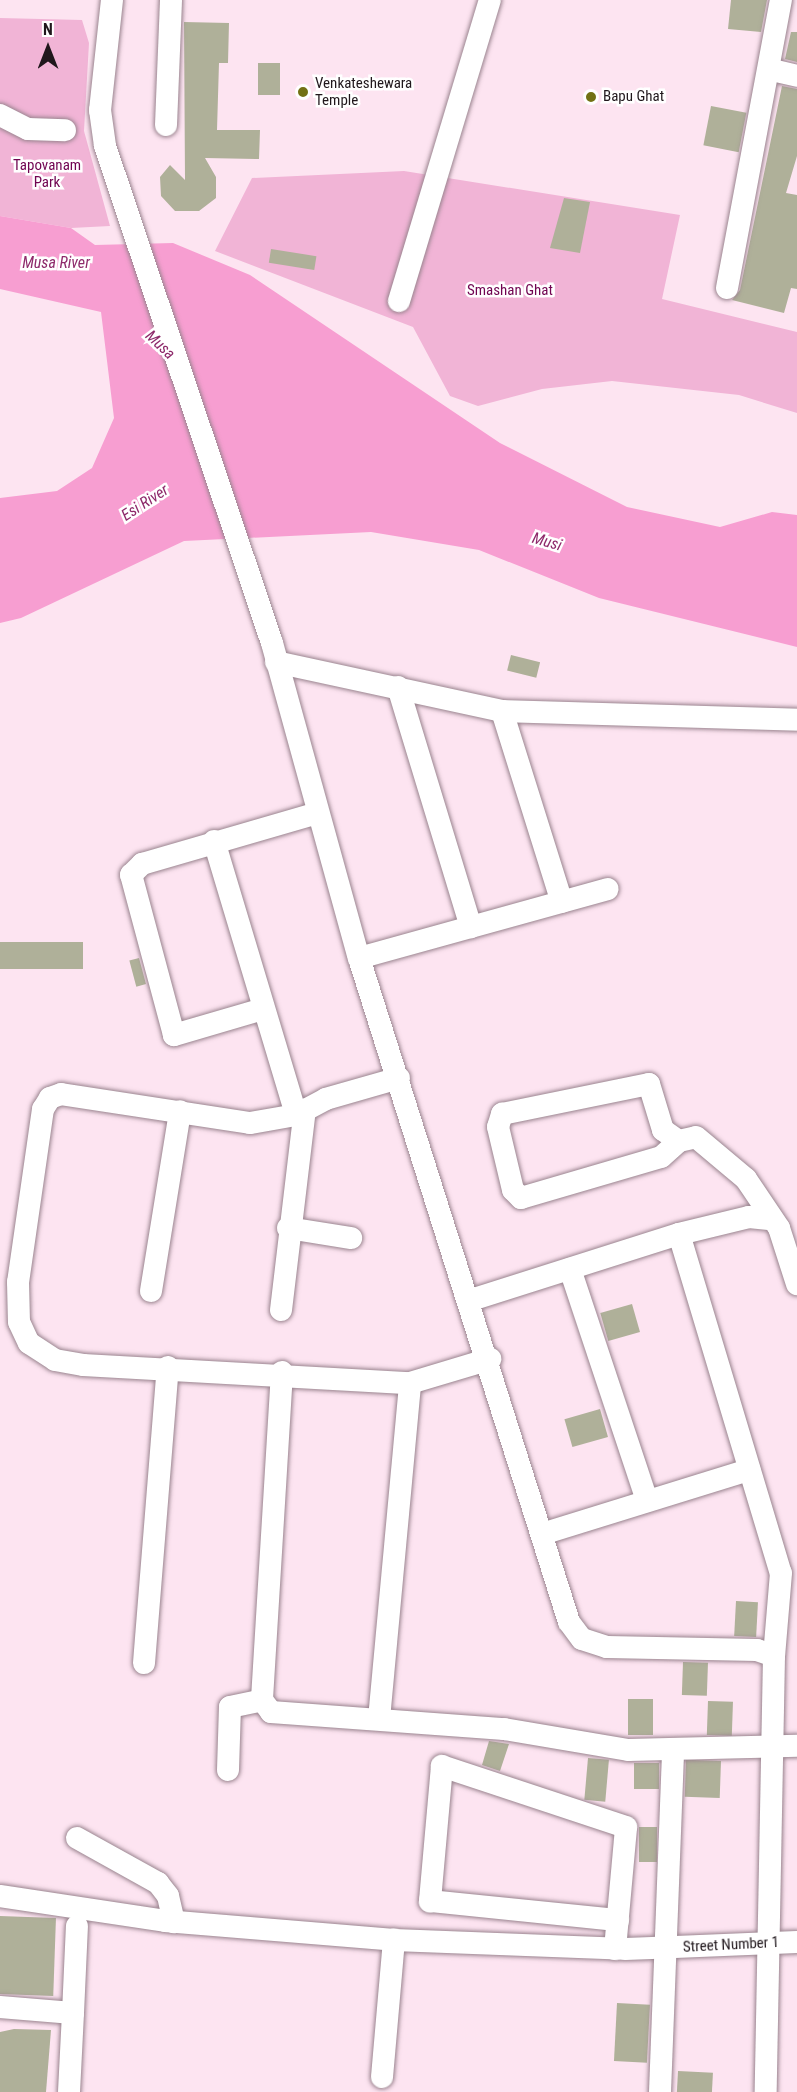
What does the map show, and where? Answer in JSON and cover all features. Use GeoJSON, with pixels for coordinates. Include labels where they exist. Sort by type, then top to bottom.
{"type":"FeatureCollection","features":[{"type":"Feature","properties":{"kind":"street"},"geometry":{"type":"LineString","coordinates":[[112,0],[100,110],[129,222],[274,653],[359,958],[490,1359],[569,1622],[582,1639],[607,1647],[757,1650],[774,1656]]}},
{"type":"Feature","properties":{"kind":"street"},"geometry":{"type":"LineString","coordinates":[[166,125],[171,0]]}},
{"type":"Feature","properties":{"kind":"street"},"geometry":{"type":"LineString","coordinates":[[399,301],[489,0]]}},
{"type":"Feature","properties":{"kind":"street"},"geometry":{"type":"LineString","coordinates":[[727,288],[772,70],[781,0]]}},
{"type":"Feature","properties":{"kind":"street"},"geometry":{"type":"LineString","coordinates":[[772,70],[797,76]]}},
{"type":"Feature","properties":{"kind":"street"},"geometry":{"type":"LineString","coordinates":[[0,115],[28,129],[65,130]]}},
{"type":"Feature","properties":{"kind":"street"},"geometry":{"type":"LineString","coordinates":[[274,653],[398,687],[502,711],[797,720]]}},
{"type":"Feature","properties":{"kind":"street"},"geometry":{"type":"LineString","coordinates":[[398,687],[471,927]]}},
{"type":"Feature","properties":{"kind":"street"},"geometry":{"type":"LineString","coordinates":[[502,711],[562,902]]}},
{"type":"Feature","properties":{"kind":"street"},"geometry":{"type":"LineString","coordinates":[[263,1009],[174,1035],[131,875],[142,864],[214,841],[317,813]]}},
{"type":"Feature","properties":{"kind":"street"},"geometry":{"type":"LineString","coordinates":[[214,841],[263,1009],[300,1112],[281,1310]]}},
{"type":"Feature","properties":{"kind":"street"},"geometry":{"type":"LineString","coordinates":[[359,958],[608,889]]}},
{"type":"Feature","properties":{"kind":"street"},"geometry":{"type":"LineString","coordinates":[[399,1078],[300,1112],[250,1123],[61,1094],[50,1098],[43,1109],[18,1282],[19,1322],[29,1344],[55,1360],[282,1372],[410,1383],[490,1359]]}},
{"type":"Feature","properties":{"kind":"street"},"geometry":{"type":"LineString","coordinates":[[679,1141],[663,1130],[649,1084],[639,1082],[502,1114],[498,1127],[513,1190],[521,1198],[661,1157],[679,1141],[696,1137],[718,1151],[746,1179],[769,1219],[779,1228],[797,1284]]}},
{"type":"Feature","properties":{"kind":"street"},"geometry":{"type":"LineString","coordinates":[[151,1291],[180,1111]]}},
{"type":"Feature","properties":{"kind":"street"},"geometry":{"type":"LineString","coordinates":[[471,1300],[679,1234],[749,1217],[769,1219]]}},
{"type":"Feature","properties":{"kind":"street"},"geometry":{"type":"LineString","coordinates":[[288,1228],[351,1238]]}},
{"type":"Feature","properties":{"kind":"street"},"geometry":{"type":"LineString","coordinates":[[679,1234],[749,1470],[789,1572],[774,1656],[766,2092]]}},
{"type":"Feature","properties":{"kind":"street"},"geometry":{"type":"LineString","coordinates":[[570,1269],[647,1502]]}},
{"type":"Feature","properties":{"kind":"street"},"geometry":{"type":"LineString","coordinates":[[144,1664],[168,1367]]}},
{"type":"Feature","properties":{"kind":"street"},"geometry":{"type":"LineString","coordinates":[[282,1372],[262,1700],[271,1712],[285,1716],[379,1719],[674,1750],[797,1746]]}},
{"type":"Feature","properties":{"kind":"street"},"geometry":{"type":"LineString","coordinates":[[379,1719],[410,1383]]}},
{"type":"Feature","properties":{"kind":"street"},"geometry":{"type":"LineString","coordinates":[[542,1534],[749,1470]]}},
{"type":"Feature","properties":{"kind":"street"},"geometry":{"type":"LineString","coordinates":[[228,1770],[230,1707],[262,1700]]}},
{"type":"Feature","properties":{"kind":"street"},"geometry":{"type":"LineString","coordinates":[[660,2092],[664,1948],[674,1750]]}},
{"type":"Feature","properties":{"kind":"street"},"geometry":{"type":"LineString","coordinates":[[615,1949],[618,1920],[626,1827],[442,1766],[430,1901],[618,1920]]}},
{"type":"Feature","properties":{"kind":"street"},"geometry":{"type":"LineString","coordinates":[[77,1838],[158,1883],[168,1896],[174,1922]]}},
{"type":"Feature","properties":{"kind":"street","name":"Street Number 1"},"geometry":{"type":"LineString","coordinates":[[0,1896],[174,1922],[394,1940],[615,1949],[797,1942]]}},
{"type":"Feature","properties":{"kind":"street"},"geometry":{"type":"LineString","coordinates":[[69,2092],[77,1926]]}},
{"type":"Feature","properties":{"kind":"street"},"geometry":{"type":"LineString","coordinates":[[382,2078],[394,1940]]}},
{"type":"Feature","properties":{"kind":"street"},"geometry":{"type":"LineString","coordinates":[[0,2007],[73,2013]]}},
{"type":"Feature","properties":{"kind":"green space","name":"Tapovanam Park"},"geometry":{"type":"Polygon","coordinates":[[[0,18],[82,20],[89,43],[84,131],[110,226],[71,228],[0,216],[0,18]]]}},
{"type":"Feature","properties":{"kind":"green space","name":"Smashan Ghat"},"geometry":{"type":"Polygon","coordinates":[[[404,171],[680,215],[662,299],[797,332],[797,413],[739,395],[612,381],[542,389],[478,406],[450,396],[413,327],[215,251],[252,178],[404,171]]]}},
{"type":"Feature","properties":{"kind":"water"},"geometry":{"type":"Polygon","coordinates":[[[0,216],[71,228],[95,245],[173,243],[250,275],[500,443],[627,507],[720,527],[772,512],[797,515],[797,647],[599,598],[479,550],[371,532],[184,541],[21,618],[0,623],[0,498],[57,491],[92,468],[114,418],[101,312],[0,289],[0,216]]]}},
{"type":"Feature","properties":{"kind":"building"},"geometry":{"type":"Polygon","coordinates":[[[731,0],[767,0],[761,32],[728,29],[731,0]]]}},
{"type":"Feature","properties":{"kind":"building"},"geometry":{"type":"Polygon","coordinates":[[[184,22],[229,23],[228,63],[219,63],[217,130],[260,130],[259,159],[205,158],[216,177],[216,198],[199,211],[175,211],[161,196],[160,177],[170,165],[185,180],[184,22]]]}},
{"type":"Feature","properties":{"kind":"building"},"geometry":{"type":"Polygon","coordinates":[[[791,32],[797,32],[797,62],[785,59],[791,32]]]}},
{"type":"Feature","properties":{"kind":"building"},"geometry":{"type":"Polygon","coordinates":[[[258,63],[280,63],[280,95],[258,95],[258,63]]]}},
{"type":"Feature","properties":{"kind":"building"},"geometry":{"type":"Polygon","coordinates":[[[782,86],[797,89],[797,156],[786,193],[797,195],[797,289],[791,288],[784,313],[732,300],[740,290],[782,86]]]}},
{"type":"Feature","properties":{"kind":"building"},"geometry":{"type":"Polygon","coordinates":[[[711,106],[746,113],[739,152],[703,145],[711,106]]]}},
{"type":"Feature","properties":{"kind":"building"},"geometry":{"type":"Polygon","coordinates":[[[564,198],[590,202],[580,253],[550,248],[564,198]]]}},
{"type":"Feature","properties":{"kind":"building"},"geometry":{"type":"Polygon","coordinates":[[[271,249],[316,256],[314,270],[269,263],[271,249]]]}},
{"type":"Feature","properties":{"kind":"building"},"geometry":{"type":"Polygon","coordinates":[[[511,655],[540,662],[536,678],[507,671],[511,655]]]}},
{"type":"Feature","properties":{"kind":"building"},"geometry":{"type":"Polygon","coordinates":[[[0,942],[83,942],[83,969],[0,969],[0,942]]]}},
{"type":"Feature","properties":{"kind":"building"},"geometry":{"type":"Polygon","coordinates":[[[139,958],[146,984],[136,987],[129,961],[139,958]]]}},
{"type":"Feature","properties":{"kind":"building"},"geometry":{"type":"Polygon","coordinates":[[[632,1304],[640,1332],[608,1341],[600,1313],[632,1304]]]}},
{"type":"Feature","properties":{"kind":"building"},"geometry":{"type":"Polygon","coordinates":[[[600,1409],[608,1437],[572,1447],[564,1419],[600,1409]]]}},
{"type":"Feature","properties":{"kind":"building"},"geometry":{"type":"Polygon","coordinates":[[[736,1601],[758,1602],[756,1637],[734,1636],[736,1601]]]}},
{"type":"Feature","properties":{"kind":"building"},"geometry":{"type":"Polygon","coordinates":[[[683,1662],[708,1663],[707,1696],[682,1695],[683,1662]]]}},
{"type":"Feature","properties":{"kind":"building"},"geometry":{"type":"Polygon","coordinates":[[[628,1699],[653,1699],[653,1735],[628,1735],[628,1699]]]}},
{"type":"Feature","properties":{"kind":"building"},"geometry":{"type":"Polygon","coordinates":[[[708,1701],[733,1702],[732,1736],[707,1735],[708,1701]]]}},
{"type":"Feature","properties":{"kind":"building"},"geometry":{"type":"Polygon","coordinates":[[[489,1741],[509,1744],[500,1771],[482,1765],[489,1741]]]}},
{"type":"Feature","properties":{"kind":"building"},"geometry":{"type":"Polygon","coordinates":[[[588,1758],[609,1760],[605,1802],[584,1800],[588,1758]]]}},
{"type":"Feature","properties":{"kind":"building"},"geometry":{"type":"Polygon","coordinates":[[[686,1760],[721,1761],[720,1798],[685,1797],[686,1760]]]}},
{"type":"Feature","properties":{"kind":"building"},"geometry":{"type":"Polygon","coordinates":[[[634,1763],[659,1763],[659,1789],[634,1789],[634,1763]]]}},
{"type":"Feature","properties":{"kind":"building"},"geometry":{"type":"Polygon","coordinates":[[[639,1827],[657,1827],[657,1862],[639,1862],[639,1827]]]}},
{"type":"Feature","properties":{"kind":"building"},"geometry":{"type":"Polygon","coordinates":[[[0,1916],[56,1918],[53,1996],[0,1994],[0,1916]]]}},
{"type":"Feature","properties":{"kind":"building"},"geometry":{"type":"Polygon","coordinates":[[[617,2003],[650,2005],[647,2063],[614,2061],[617,2003]]]}},
{"type":"Feature","properties":{"kind":"building"},"geometry":{"type":"Polygon","coordinates":[[[14,2029],[51,2030],[46,2092],[0,2092],[0,2032],[14,2029]]]}},
{"type":"Feature","properties":{"kind":"building"},"geometry":{"type":"Polygon","coordinates":[[[678,2071],[713,2073],[712,2092],[677,2092],[678,2071]]]}},
{"type":"Feature","properties":{"kind":"place","name":"Venkateshewara Temple"},"geometry":{"type":"Point","coordinates":[303,92]}},
{"type":"Feature","properties":{"kind":"place","name":"Bapu Ghat"},"geometry":{"type":"Point","coordinates":[591,97]}},
{"type":"Feature","properties":{"kind":"water label","name":"Musa River"},"geometry":{"type":"Point","coordinates":[56,263]}},
{"type":"Feature","properties":{"kind":"water label","name":"Musa"},"geometry":{"type":"Point","coordinates":[160,345]}},
{"type":"Feature","properties":{"kind":"water label","name":"Esi River"},"geometry":{"type":"Point","coordinates":[145,503]}},
{"type":"Feature","properties":{"kind":"water label","name":"Musi"},"geometry":{"type":"Point","coordinates":[547,542]}}]}
